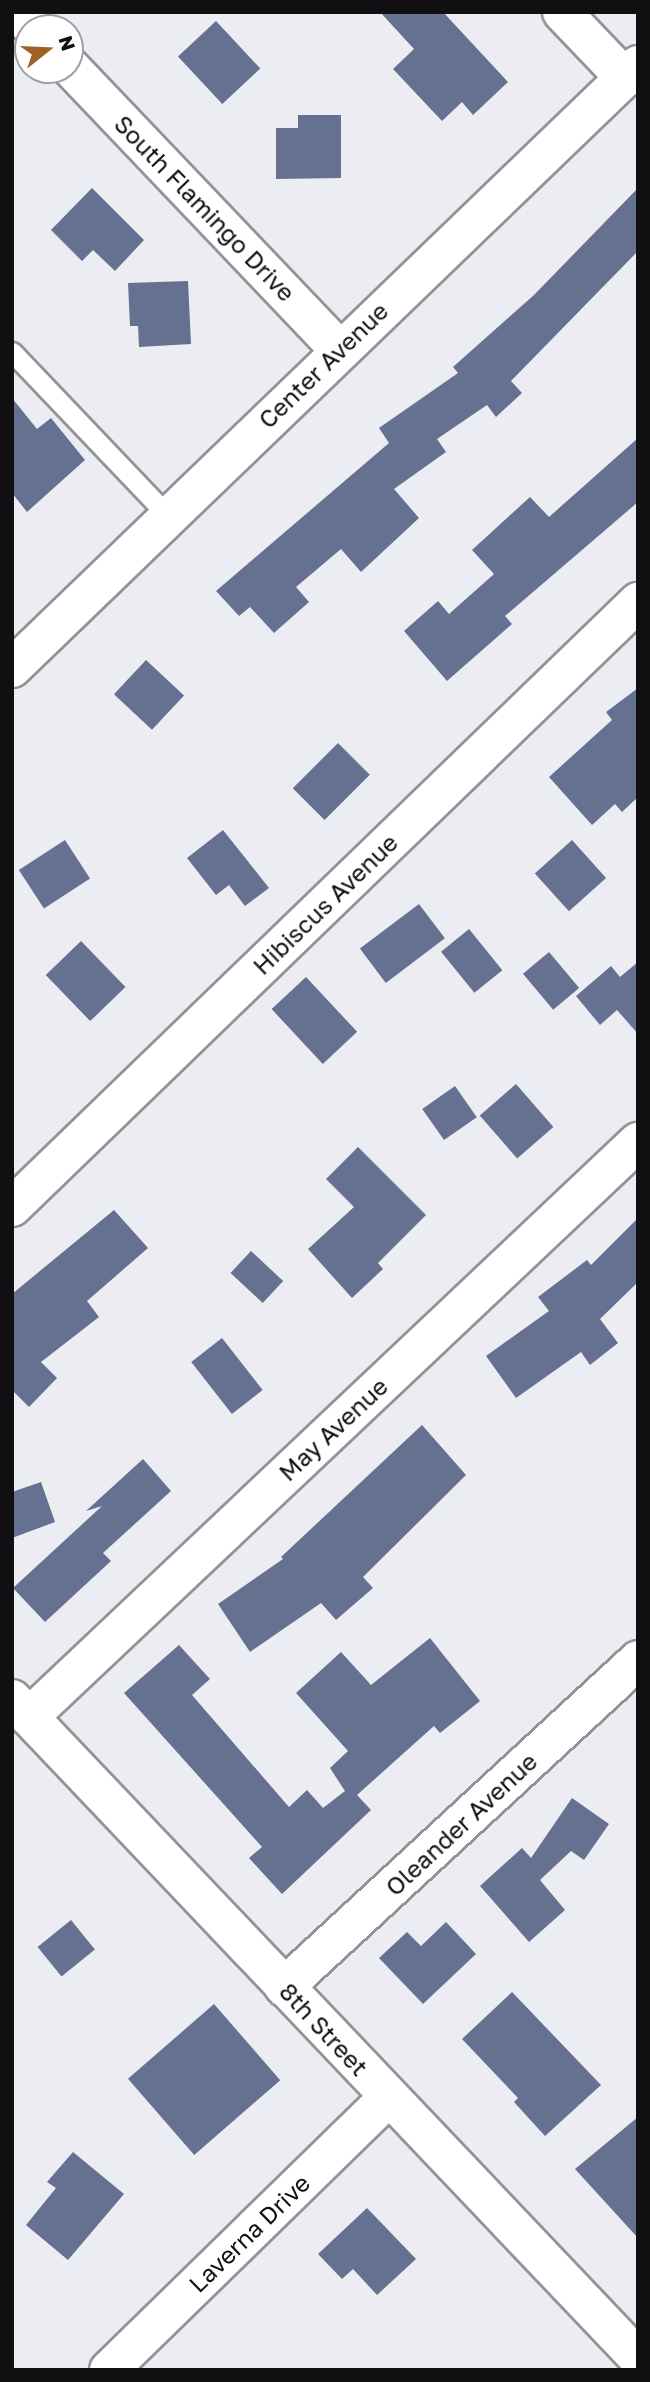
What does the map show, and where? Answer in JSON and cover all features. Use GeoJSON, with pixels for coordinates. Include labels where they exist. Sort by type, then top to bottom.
{"type":"FeatureCollection","features":[{"type":"Feature","properties":{"kind":"street"},"geometry":{"type":"LineString","coordinates":[[562,12],[631,72]]}},
{"type":"Feature","properties":{"kind":"street","name":"Center Avenue"},"geometry":{"type":"LineString","coordinates":[[12,668],[340,349],[631,72]]}},
{"type":"Feature","properties":{"kind":"street","name":"South Flamingo Drive"},"geometry":{"type":"LineString","coordinates":[[84,82],[340,349]]}},
{"type":"Feature","properties":{"kind":"street","name":"Hibiscus Avenue"},"geometry":{"type":"LineString","coordinates":[[12,1207],[638,602]]}},
{"type":"Feature","properties":{"kind":"street","name":"May Avenue"},"geometry":{"type":"LineString","coordinates":[[21,1708],[638,1142]]}},
{"type":"Feature","properties":{"kind":"street","name":"Oleander Avenue"},"geometry":{"type":"LineString","coordinates":[[285,1987],[638,1660]]}},
{"type":"Feature","properties":{"kind":"street","name":"8th Street"},"geometry":{"type":"LineString","coordinates":[[21,1708],[638,2358]]}},
{"type":"Feature","properties":{"kind":"street","name":"Laverna Drive"},"geometry":{"type":"LineString","coordinates":[[109,2370],[388,2097]]}},
{"type":"Feature","properties":{"kind":"lane"},"geometry":{"type":"LineString","coordinates":[[12,352],[168,516]]}},
{"type":"Feature","properties":{"kind":"building"},"geometry":{"type":"Polygon","coordinates":[[[380,12],[443,12],[508,82],[473,115],[462,102],[442,121],[393,69],[414,49],[380,12]]]}},
{"type":"Feature","properties":{"kind":"building"},"geometry":{"type":"Polygon","coordinates":[[[216,21],[260,69],[222,104],[178,56],[216,21]]]}},
{"type":"Feature","properties":{"kind":"building"},"geometry":{"type":"Polygon","coordinates":[[[298,115],[341,115],[341,178],[276,179],[276,128],[298,128],[298,115]]]}},
{"type":"Feature","properties":{"kind":"building"},"geometry":{"type":"Polygon","coordinates":[[[92,188],[144,240],[115,271],[93,250],[82,261],[51,230],[92,188]]]}},
{"type":"Feature","properties":{"kind":"building"},"geometry":{"type":"Polygon","coordinates":[[[638,188],[638,251],[511,381],[522,393],[496,417],[487,405],[437,439],[446,452],[394,489],[419,518],[361,572],[341,549],[296,587],[309,602],[274,633],[250,607],[239,616],[216,591],[389,443],[379,428],[458,373],[453,367],[534,295],[638,188]]]}},
{"type":"Feature","properties":{"kind":"building"},"geometry":{"type":"Polygon","coordinates":[[[188,281],[191,344],[139,347],[138,326],[130,326],[128,283],[188,281]]]}},
{"type":"Feature","properties":{"kind":"building"},"geometry":{"type":"Polygon","coordinates":[[[12,398],[37,429],[51,418],[85,460],[27,512],[12,493],[12,398]]]}},
{"type":"Feature","properties":{"kind":"building"},"geometry":{"type":"Polygon","coordinates":[[[638,438],[638,502],[505,616],[512,624],[447,681],[404,631],[438,601],[449,614],[494,574],[472,550],[530,497],[549,517],[638,438]]]}},
{"type":"Feature","properties":{"kind":"building"},"geometry":{"type":"Polygon","coordinates":[[[146,660],[184,695],[152,730],[114,694],[146,660]]]}},
{"type":"Feature","properties":{"kind":"building"},"geometry":{"type":"Polygon","coordinates":[[[638,688],[638,797],[622,812],[615,804],[592,825],[549,777],[612,720],[606,712],[638,688]]]}},
{"type":"Feature","properties":{"kind":"building"},"geometry":{"type":"Polygon","coordinates":[[[338,743],[370,775],[325,820],[293,788],[338,743]]]}},
{"type":"Feature","properties":{"kind":"building"},"geometry":{"type":"Polygon","coordinates":[[[223,830],[269,888],[245,906],[229,885],[216,895],[187,858],[223,830]]]}},
{"type":"Feature","properties":{"kind":"building"},"geometry":{"type":"Polygon","coordinates":[[[65,840],[90,879],[44,909],[19,870],[65,840]]]}},
{"type":"Feature","properties":{"kind":"building"},"geometry":{"type":"Polygon","coordinates":[[[572,840],[606,878],[569,911],[535,873],[572,840]]]}},
{"type":"Feature","properties":{"kind":"building"},"geometry":{"type":"Polygon","coordinates":[[[419,904],[445,938],[386,983],[360,949],[419,904]]]}},
{"type":"Feature","properties":{"kind":"building"},"geometry":{"type":"Polygon","coordinates":[[[469,929],[502,970],[474,993],[441,952],[469,929]]]}},
{"type":"Feature","properties":{"kind":"building"},"geometry":{"type":"Polygon","coordinates":[[[81,941],[125,987],[90,1021],[46,975],[81,941]]]}},
{"type":"Feature","properties":{"kind":"building"},"geometry":{"type":"Polygon","coordinates":[[[549,952],[579,988],[553,1010],[523,974],[549,952]]]}},
{"type":"Feature","properties":{"kind":"building"},"geometry":{"type":"Polygon","coordinates":[[[638,962],[638,1034],[617,1010],[600,1025],[576,996],[611,966],[620,977],[638,962]]]}},
{"type":"Feature","properties":{"kind":"building"},"geometry":{"type":"Polygon","coordinates":[[[306,977],[357,1032],[323,1064],[272,1009],[306,977]]]}},
{"type":"Feature","properties":{"kind":"building"},"geometry":{"type":"Polygon","coordinates":[[[516,1084],[553,1127],[517,1159],[480,1115],[516,1084]]]}},
{"type":"Feature","properties":{"kind":"building"},"geometry":{"type":"Polygon","coordinates":[[[455,1086],[477,1117],[444,1140],[422,1109],[455,1086]]]}},
{"type":"Feature","properties":{"kind":"building"},"geometry":{"type":"Polygon","coordinates":[[[358,1147],[426,1215],[378,1263],[383,1269],[352,1298],[308,1249],[354,1207],[326,1179],[358,1147]]]}},
{"type":"Feature","properties":{"kind":"building"},"geometry":{"type":"Polygon","coordinates":[[[114,1210],[148,1248],[87,1301],[99,1317],[41,1362],[57,1378],[29,1407],[12,1390],[12,1294],[114,1210]]]}},
{"type":"Feature","properties":{"kind":"building"},"geometry":{"type":"Polygon","coordinates":[[[638,1218],[638,1282],[600,1319],[618,1343],[590,1365],[581,1352],[516,1398],[486,1356],[549,1311],[538,1297],[587,1260],[591,1265],[638,1218]]]}},
{"type":"Feature","properties":{"kind":"building"},"geometry":{"type":"Polygon","coordinates":[[[251,1251],[283,1281],[263,1303],[231,1273],[251,1251]]]}},
{"type":"Feature","properties":{"kind":"building"},"geometry":{"type":"Polygon","coordinates":[[[222,1338],[263,1390],[232,1414],[191,1362],[222,1338]]]}},
{"type":"Feature","properties":{"kind":"building"},"geometry":{"type":"Polygon","coordinates":[[[422,1425],[466,1475],[363,1577],[373,1588],[336,1620],[321,1603],[250,1652],[218,1604],[283,1559],[281,1557],[422,1425]]]}},
{"type":"Feature","properties":{"kind":"building"},"geometry":{"type":"Polygon","coordinates":[[[143,1459],[171,1491],[103,1553],[111,1561],[45,1622],[13,1588],[102,1506],[86,1511],[143,1459]]]}},
{"type":"Feature","properties":{"kind":"building"},"geometry":{"type":"Polygon","coordinates":[[[41,1482],[55,1522],[12,1538],[12,1492],[41,1482]]]}},
{"type":"Feature","properties":{"kind":"building"},"geometry":{"type":"Polygon","coordinates":[[[430,1638],[480,1701],[440,1733],[434,1726],[357,1795],[371,1810],[282,1894],[249,1858],[262,1847],[124,1693],[179,1645],[210,1679],[192,1695],[289,1807],[307,1790],[323,1808],[345,1791],[330,1768],[348,1751],[296,1693],[341,1652],[371,1685],[430,1638]]]}},
{"type":"Feature","properties":{"kind":"building"},"geometry":{"type":"Polygon","coordinates":[[[572,1798],[609,1824],[584,1860],[571,1851],[540,1880],[565,1910],[529,1942],[480,1886],[522,1848],[531,1858],[572,1798]]]}},
{"type":"Feature","properties":{"kind":"building"},"geometry":{"type":"Polygon","coordinates":[[[71,1920],[95,1950],[61,1977],[38,1947],[71,1920]]]}},
{"type":"Feature","properties":{"kind":"building"},"geometry":{"type":"Polygon","coordinates":[[[446,1922],[476,1954],[423,2004],[379,1958],[407,1932],[421,1946],[446,1922]]]}},
{"type":"Feature","properties":{"kind":"building"},"geometry":{"type":"Polygon","coordinates":[[[512,1992],[601,2085],[545,2136],[514,2102],[518,2098],[462,2039],[512,1992]]]}},
{"type":"Feature","properties":{"kind":"building"},"geometry":{"type":"Polygon","coordinates":[[[214,2004],[280,2080],[194,2155],[128,2079],[214,2004]]]}},
{"type":"Feature","properties":{"kind":"building"},"geometry":{"type":"Polygon","coordinates":[[[638,2117],[638,2238],[575,2169],[638,2117]]]}},
{"type":"Feature","properties":{"kind":"building"},"geometry":{"type":"Polygon","coordinates":[[[73,2152],[124,2194],[68,2260],[26,2225],[56,2188],[47,2182],[73,2152]]]}},
{"type":"Feature","properties":{"kind":"building"},"geometry":{"type":"Polygon","coordinates":[[[367,2208],[416,2259],[377,2295],[353,2269],[342,2279],[318,2254],[367,2208]]]}}]}
